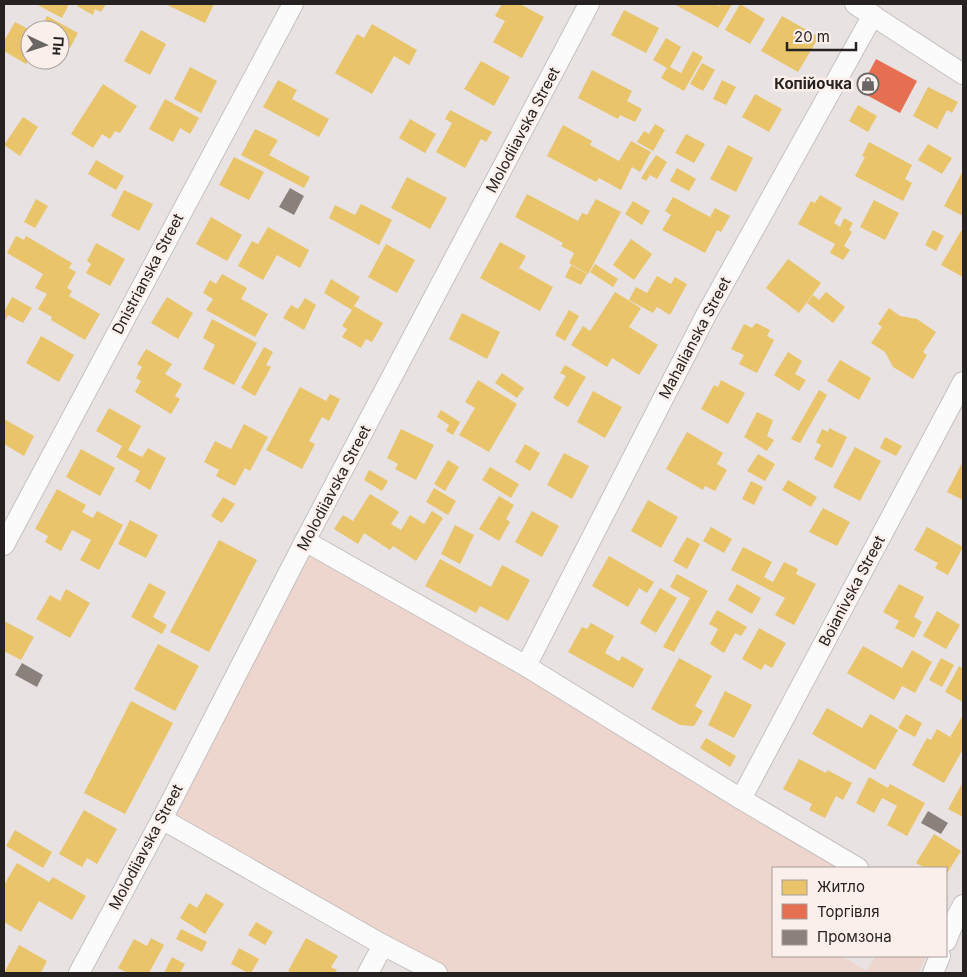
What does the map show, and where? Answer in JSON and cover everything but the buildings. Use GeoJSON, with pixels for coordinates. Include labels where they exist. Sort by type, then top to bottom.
{"type":"FeatureCollection","features":[{"type":"Feature","properties":{"kind":"street","name":"Dnistrianska Street"},"geometry":{"type":"LineString","coordinates":[[4,545],[293,4]]}},
{"type":"Feature","properties":{"kind":"street","name":"Molodiiavska Street"},"geometry":{"type":"LineString","coordinates":[[79,973],[162,819],[305,542],[589,4]]}},
{"type":"Feature","properties":{"kind":"street"},"geometry":{"type":"LineString","coordinates":[[854,4],[873,14],[963,74]]}},
{"type":"Feature","properties":{"kind":"street","name":"Mahalianska Street"},"geometry":{"type":"LineString","coordinates":[[526,666],[706,315],[873,14]]}},
{"type":"Feature","properties":{"kind":"street","name":"Boianivska Street"},"geometry":{"type":"LineString","coordinates":[[741,799],[963,382]]}},
{"type":"Feature","properties":{"kind":"street"},"geometry":{"type":"LineString","coordinates":[[305,542],[526,666],[741,799],[856,867]]}},
{"type":"Feature","properties":{"kind":"street"},"geometry":{"type":"LineString","coordinates":[[162,819],[383,945],[437,973]]}},
{"type":"Feature","properties":{"kind":"street"},"geometry":{"type":"LineString","coordinates":[[948,928],[963,906]]}},
{"type":"Feature","properties":{"kind":"street"},"geometry":{"type":"LineString","coordinates":[[368,973],[383,945]]}},
{"type":"Feature","properties":{"kind":"street"},"geometry":{"type":"LineString","coordinates":[[933,973],[940,957]]}},
{"type":"Feature","properties":{"kind":"shaded area"},"geometry":{"type":"Polygon","coordinates":[[[305,541],[843,858],[838,867],[772,867],[772,957],[844,957],[866,971],[875,957],[926,957],[918,973],[436,973],[160,819],[305,541]]]}},
{"type":"Feature","properties":{"kind":"place","name":"Копійочка"},"geometry":{"type":"Point","coordinates":[868,84]}}]}
